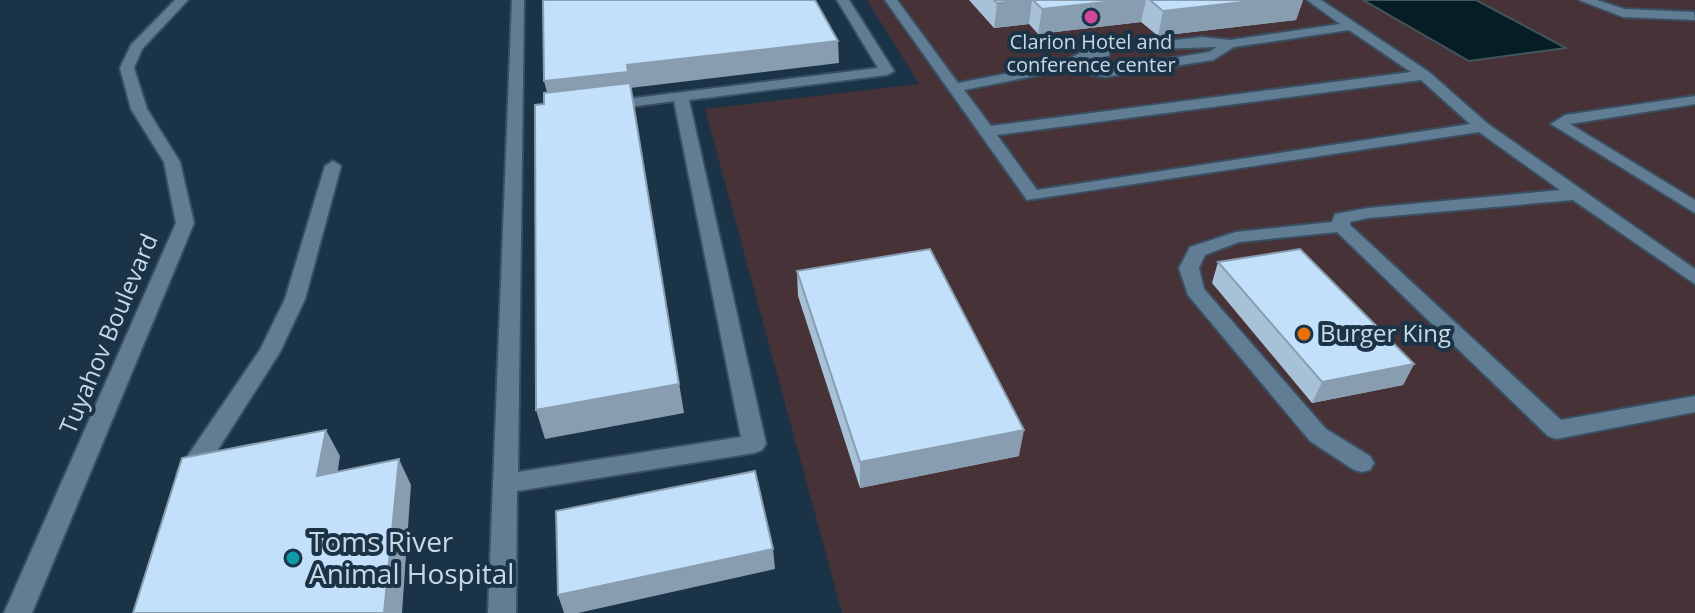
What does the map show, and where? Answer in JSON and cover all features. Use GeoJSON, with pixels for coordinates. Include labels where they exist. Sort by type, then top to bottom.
{"type":"FeatureCollection","features":[{"type":"Feature","properties":{"kind":"street","name":"Tuyahov Boulevard"},"geometry":{"type":"LineString","coordinates":[[18,613],[185,223],[172,162],[139,109],[127,68],[136,48],[182,0]]}},
{"type":"Feature","properties":{"kind":"street"},"geometry":{"type":"LineString","coordinates":[[502,613],[503,484],[523,114],[518,0]]}},
{"type":"Feature","properties":{"kind":"street"},"geometry":{"type":"LineString","coordinates":[[591,107],[887,71],[843,0]]}},
{"type":"Feature","properties":{"kind":"street"},"geometry":{"type":"LineString","coordinates":[[891,0],[1033,196],[1482,127]]}},
{"type":"Feature","properties":{"kind":"street"},"geometry":{"type":"LineString","coordinates":[[1313,0],[1424,75],[1482,127],[1695,278]]}},
{"type":"Feature","properties":{"kind":"street"},"geometry":{"type":"LineString","coordinates":[[1585,0],[1623,13],[1694,16]]}},
{"type":"Feature","properties":{"kind":"street"},"geometry":{"type":"LineString","coordinates":[[1158,46],[1202,41],[1230,44],[1352,26]]}},
{"type":"Feature","properties":{"kind":"street"},"geometry":{"type":"LineString","coordinates":[[1064,66],[1105,73],[1213,56],[1230,44]]}},
{"type":"Feature","properties":{"kind":"street"},"geometry":{"type":"LineString","coordinates":[[953,88],[1064,66],[1084,55],[1104,53]]}},
{"type":"Feature","properties":{"kind":"street"},"geometry":{"type":"LineString","coordinates":[[984,132],[1424,75]]}},
{"type":"Feature","properties":{"kind":"street"},"geometry":{"type":"LineString","coordinates":[[503,484],[754,444],[681,98]]}},
{"type":"Feature","properties":{"kind":"street"},"geometry":{"type":"LineString","coordinates":[[1695,100],[1565,120],[1559,124],[1695,208]]}},
{"type":"Feature","properties":{"kind":"street"},"geometry":{"type":"LineString","coordinates":[[180,495],[192,469],[269,352],[295,299],[333,166]]}},
{"type":"Feature","properties":{"kind":"street"},"geometry":{"type":"LineString","coordinates":[[1670,192],[1695,188]]}},
{"type":"Feature","properties":{"kind":"street"},"geometry":{"type":"LineString","coordinates":[[1577,194],[1368,213],[1341,218],[1341,226],[1556,430],[1695,404]]}},
{"type":"Feature","properties":{"kind":"street"},"geometry":{"type":"LineString","coordinates":[[1341,226],[1236,237],[1197,251],[1189,268],[1195,291],[1318,435],[1362,463]]}},
{"type":"Feature","properties":{"kind":"shaded area"},"geometry":{"type":"Polygon","coordinates":[[[867,0],[1695,0],[1695,613],[842,613],[705,109],[919,84],[867,0]]]}},
{"type":"Feature","properties":{"kind":"water"},"geometry":{"type":"Polygon","coordinates":[[[1363,0],[1476,0],[1566,48],[1469,61],[1363,0]]]}},
{"type":"Feature","properties":{"kind":"building"},"geometry":{"type":"Polygon","coordinates":[[[543,0],[815,0],[838,41],[627,65],[628,72],[544,81],[543,0]]]}},
{"type":"Feature","properties":{"kind":"building"},"geometry":{"type":"Polygon","coordinates":[[[994,0],[1025,0],[997,3],[994,0]]]}},
{"type":"Feature","properties":{"kind":"building"},"geometry":{"type":"Polygon","coordinates":[[[1033,0],[1123,0],[1042,9],[1033,0]]]}},
{"type":"Feature","properties":{"kind":"building"},"geometry":{"type":"Polygon","coordinates":[[[1150,0],[1261,0],[1163,11],[1150,0]]]}},
{"type":"Feature","properties":{"kind":"building"},"geometry":{"type":"Polygon","coordinates":[[[630,83],[679,384],[536,410],[535,105],[544,104],[544,93],[630,83]]]}},
{"type":"Feature","properties":{"kind":"building"},"geometry":{"type":"Polygon","coordinates":[[[930,249],[1024,430],[860,462],[797,271],[930,249]]]}},
{"type":"Feature","properties":{"kind":"building","name":"Burger King"},"geometry":{"type":"Polygon","coordinates":[[[1300,249],[1414,364],[1322,382],[1218,262],[1300,249]]]}},
{"type":"Feature","properties":{"kind":"building","name":"Toms River Animal Hospital"},"geometry":{"type":"Polygon","coordinates":[[[326,430],[317,476],[399,459],[384,613],[133,613],[182,458],[326,430]]]}},
{"type":"Feature","properties":{"kind":"building"},"geometry":{"type":"Polygon","coordinates":[[[755,471],[773,549],[558,595],[556,511],[755,471]]]}},
{"type":"Feature","properties":{"kind":"place","name":"Clarion Hotel and conference center"},"geometry":{"type":"Point","coordinates":[1091,17]}},
{"type":"Feature","properties":{"kind":"place","name":"Burger King"},"geometry":{"type":"Point","coordinates":[1304,334]}},
{"type":"Feature","properties":{"kind":"place","name":"Toms River Animal Hospital"},"geometry":{"type":"Point","coordinates":[293,558]}}]}
